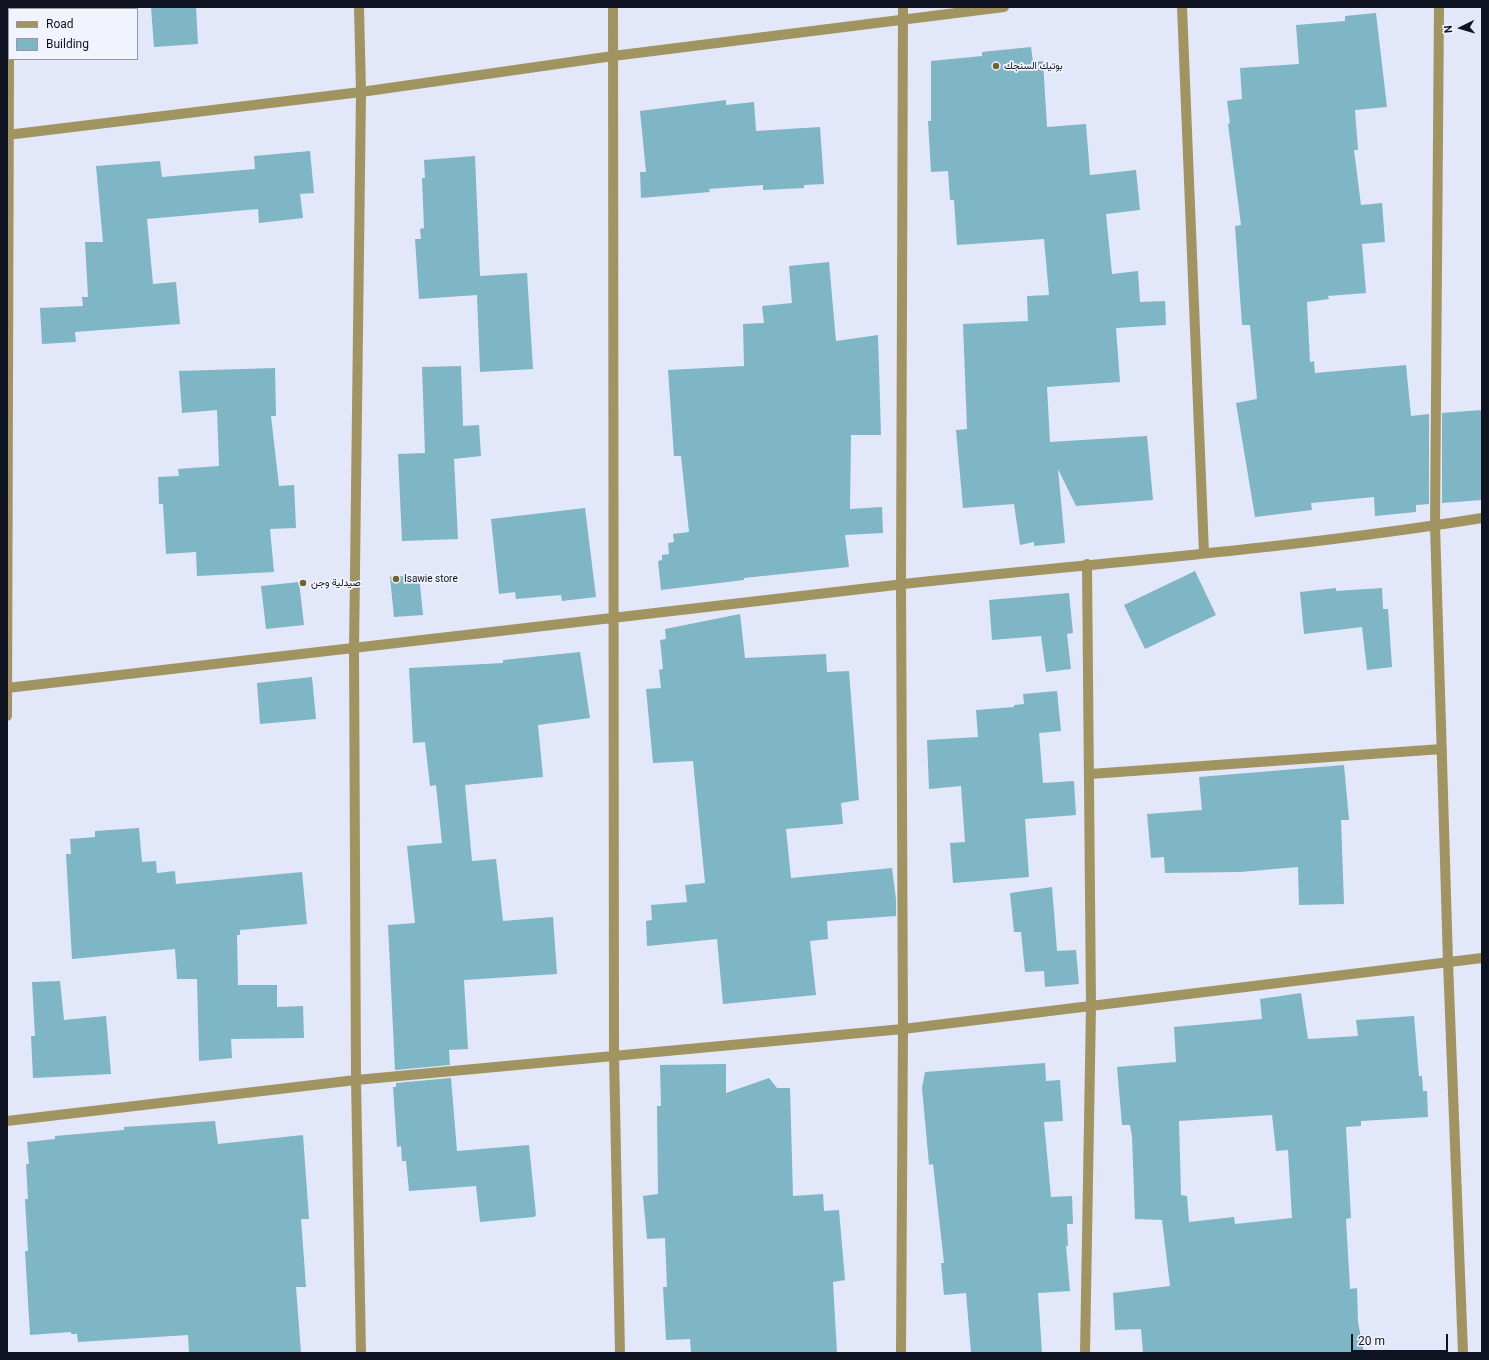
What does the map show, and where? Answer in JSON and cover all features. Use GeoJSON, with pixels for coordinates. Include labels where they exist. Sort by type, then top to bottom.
{"type":"FeatureCollection","features":[{"type":"Feature","properties":{"kind":"street"},"geometry":{"type":"LineString","coordinates":[[359,7],[361,92],[354,650],[356,1080],[361,1353]]}},
{"type":"Feature","properties":{"kind":"street"},"geometry":{"type":"LineString","coordinates":[[613,7],[614,1055],[620,1353]]}},
{"type":"Feature","properties":{"kind":"street"},"geometry":{"type":"LineString","coordinates":[[900,1353],[903,1029],[901,585],[903,7]]}},
{"type":"Feature","properties":{"kind":"street"},"geometry":{"type":"LineString","coordinates":[[7,135],[361,92],[613,56],[1004,7]]}},
{"type":"Feature","properties":{"kind":"street"},"geometry":{"type":"LineString","coordinates":[[1182,7],[1204,553]]}},
{"type":"Feature","properties":{"kind":"street"},"geometry":{"type":"LineString","coordinates":[[1439,7],[1435,525],[1448,962],[1463,1353]]}},
{"type":"Feature","properties":{"kind":"street"},"geometry":{"type":"LineString","coordinates":[[7,716],[7,135],[9,60]]}},
{"type":"Feature","properties":{"kind":"street"},"geometry":{"type":"LineString","coordinates":[[7,688],[354,650],[1087,564],[1204,553],[1482,518]]}},
{"type":"Feature","properties":{"kind":"street"},"geometry":{"type":"LineString","coordinates":[[1085,1353],[1091,1006],[1087,564]]}},
{"type":"Feature","properties":{"kind":"street"},"geometry":{"type":"LineString","coordinates":[[1090,774],[1442,749]]}},
{"type":"Feature","properties":{"kind":"street"},"geometry":{"type":"LineString","coordinates":[[7,1122],[356,1080],[903,1029],[1482,958]]}},
{"type":"Feature","properties":{"kind":"building"},"geometry":{"type":"Polygon","coordinates":[[[151,7],[196,7],[198,44],[154,47],[151,7]]]}},
{"type":"Feature","properties":{"kind":"building"},"geometry":{"type":"Polygon","coordinates":[[[1376,13],[1387,107],[1355,110],[1358,150],[1354,150],[1361,205],[1382,203],[1385,242],[1362,244],[1366,293],[1328,296],[1329,299],[1307,302],[1310,362],[1314,361],[1315,373],[1406,365],[1411,416],[1429,414],[1429,504],[1416,505],[1416,512],[1375,516],[1374,497],[1311,503],[1312,510],[1255,517],[1236,403],[1257,399],[1250,325],[1242,325],[1235,226],[1241,225],[1228,124],[1230,123],[1227,101],[1242,99],[1240,68],[1299,64],[1296,25],[1345,21],[1345,16],[1376,13]]]}},
{"type":"Feature","properties":{"kind":"building"},"geometry":{"type":"Polygon","coordinates":[[[1031,47],[1033,62],[1043,61],[1047,127],[1086,124],[1090,175],[1136,170],[1140,210],[1106,214],[1112,274],[1138,271],[1140,302],[1165,301],[1166,325],[1116,328],[1120,382],[1047,387],[1050,442],[1147,436],[1153,500],[1076,506],[1058,469],[1065,543],[1034,546],[1034,542],[1020,545],[1014,504],[963,508],[956,430],[967,429],[963,324],[1028,321],[1027,296],[1049,295],[1044,239],[957,245],[954,200],[950,200],[948,171],[931,172],[928,121],[931,121],[931,61],[982,56],[982,52],[1031,47]]]}},
{"type":"Feature","properties":{"kind":"building"},"geometry":{"type":"Polygon","coordinates":[[[726,100],[726,105],[754,102],[756,131],[820,127],[824,184],[804,185],[804,188],[763,190],[763,185],[709,189],[710,192],[641,198],[640,172],[646,172],[640,111],[726,100]]]}},
{"type":"Feature","properties":{"kind":"building"},"geometry":{"type":"Polygon","coordinates":[[[310,151],[314,193],[300,194],[303,218],[259,223],[258,209],[147,219],[153,284],[176,282],[180,324],[75,332],[76,342],[42,344],[40,308],[83,306],[82,297],[88,297],[85,242],[103,242],[96,166],[160,161],[162,177],[255,169],[254,156],[310,151]]]}},
{"type":"Feature","properties":{"kind":"building"},"geometry":{"type":"Polygon","coordinates":[[[475,156],[480,276],[527,273],[533,369],[480,372],[477,295],[419,299],[415,239],[421,239],[420,229],[424,228],[422,178],[425,178],[424,160],[475,156]]]}},
{"type":"Feature","properties":{"kind":"building"},"geometry":{"type":"Polygon","coordinates":[[[829,262],[836,341],[878,335],[881,435],[851,435],[850,509],[882,507],[883,533],[845,535],[849,567],[744,578],[744,580],[661,590],[658,561],[662,560],[662,555],[669,554],[668,543],[674,542],[673,534],[689,532],[681,456],[674,456],[668,370],[744,366],[743,324],[764,323],[762,306],[792,303],[789,266],[829,262]]]}},
{"type":"Feature","properties":{"kind":"building"},"geometry":{"type":"Polygon","coordinates":[[[461,366],[463,426],[479,425],[481,456],[454,459],[458,539],[402,541],[398,454],[425,453],[422,367],[461,366]]]}},
{"type":"Feature","properties":{"kind":"building"},"geometry":{"type":"Polygon","coordinates":[[[275,368],[276,416],[271,416],[279,486],[294,485],[296,528],[270,529],[274,572],[197,576],[196,552],[166,554],[163,504],[159,504],[158,477],[179,476],[178,469],[219,466],[217,410],[182,413],[179,371],[275,368]]]}},
{"type":"Feature","properties":{"kind":"building"},"geometry":{"type":"Polygon","coordinates":[[[1482,410],[1482,500],[1442,503],[1442,413],[1482,410]]]}},
{"type":"Feature","properties":{"kind":"building"},"geometry":{"type":"Polygon","coordinates":[[[585,508],[596,597],[562,601],[561,595],[516,599],[515,592],[499,594],[491,519],[585,508]]]}},
{"type":"Feature","properties":{"kind":"building"},"geometry":{"type":"Polygon","coordinates":[[[1195,571],[1216,615],[1145,649],[1124,605],[1195,571]]]}},
{"type":"Feature","properties":{"kind":"building"},"geometry":{"type":"Polygon","coordinates":[[[419,575],[423,615],[394,617],[390,577],[419,575]]]}},
{"type":"Feature","properties":{"kind":"building"},"geometry":{"type":"Polygon","coordinates":[[[299,582],[304,625],[266,629],[261,586],[299,582]]]}},
{"type":"Feature","properties":{"kind":"building"},"geometry":{"type":"Polygon","coordinates":[[[1336,588],[1336,591],[1382,588],[1383,609],[1388,609],[1392,667],[1367,670],[1362,627],[1304,634],[1300,592],[1336,588]]]}},
{"type":"Feature","properties":{"kind":"building"},"geometry":{"type":"Polygon","coordinates":[[[1069,593],[1073,633],[1067,634],[1071,669],[1046,672],[1041,636],[992,640],[989,600],[1069,593]]]}},
{"type":"Feature","properties":{"kind":"building"},"geometry":{"type":"Polygon","coordinates":[[[740,614],[745,658],[826,654],[827,672],[849,671],[859,800],[841,803],[843,824],[786,829],[791,878],[892,868],[896,899],[896,916],[827,921],[828,939],[810,941],[816,995],[723,1004],[717,939],[647,946],[646,921],[652,920],[651,905],[687,902],[685,885],[705,883],[693,761],[653,763],[646,689],[661,688],[659,670],[663,669],[660,640],[666,639],[665,629],[740,614]]]}},
{"type":"Feature","properties":{"kind":"building"},"geometry":{"type":"Polygon","coordinates":[[[580,652],[590,718],[538,725],[543,777],[465,785],[472,861],[496,859],[503,921],[553,917],[557,974],[464,980],[468,1049],[449,1050],[450,1065],[395,1070],[388,925],[415,923],[407,846],[442,843],[436,785],[430,786],[425,742],[413,743],[409,668],[503,663],[503,660],[580,652]]]}},
{"type":"Feature","properties":{"kind":"building"},"geometry":{"type":"Polygon","coordinates":[[[312,677],[316,719],[260,724],[257,683],[312,677]]]}},
{"type":"Feature","properties":{"kind":"building"},"geometry":{"type":"Polygon","coordinates":[[[1057,691],[1061,731],[1039,733],[1043,783],[1074,781],[1076,815],[1025,819],[1029,877],[953,883],[950,843],[965,842],[961,786],[929,789],[927,740],[978,737],[976,710],[1014,707],[1014,705],[1024,704],[1023,694],[1057,691]]]}},
{"type":"Feature","properties":{"kind":"building"},"geometry":{"type":"Polygon","coordinates":[[[1344,765],[1349,820],[1341,820],[1344,904],[1299,905],[1298,867],[1240,872],[1165,873],[1164,857],[1151,858],[1147,814],[1202,810],[1199,777],[1344,765]]]}},
{"type":"Feature","properties":{"kind":"building"},"geometry":{"type":"Polygon","coordinates":[[[139,828],[142,862],[156,861],[157,873],[175,871],[176,884],[302,872],[307,924],[240,930],[240,935],[237,935],[238,985],[277,985],[277,1007],[303,1006],[304,1038],[231,1039],[232,1058],[199,1061],[197,979],[177,979],[175,949],[72,959],[66,854],[71,854],[70,839],[95,837],[95,831],[139,828]]]}},
{"type":"Feature","properties":{"kind":"building"},"geometry":{"type":"Polygon","coordinates":[[[1052,887],[1057,951],[1076,950],[1079,984],[1045,987],[1044,971],[1025,972],[1021,932],[1014,932],[1010,893],[1052,887]]]}},
{"type":"Feature","properties":{"kind":"building"},"geometry":{"type":"Polygon","coordinates":[[[60,981],[64,1020],[106,1016],[111,1074],[33,1078],[31,1036],[35,1036],[32,982],[60,981]]]}},
{"type":"Feature","properties":{"kind":"building"},"geometry":{"type":"Polygon","coordinates":[[[1301,993],[1308,1039],[1358,1036],[1356,1020],[1414,1016],[1419,1076],[1422,1076],[1423,1091],[1427,1091],[1428,1117],[1361,1121],[1361,1126],[1346,1127],[1351,1218],[1346,1219],[1350,1289],[1357,1288],[1358,1322],[1364,1353],[1143,1353],[1141,1329],[1115,1330],[1113,1293],[1170,1286],[1162,1220],[1135,1219],[1132,1136],[1130,1125],[1122,1125],[1117,1067],[1176,1062],[1174,1027],[1262,1019],[1260,999],[1301,993]],[[1272,1115],[1179,1121],[1181,1195],[1187,1196],[1189,1222],[1234,1217],[1235,1224],[1292,1218],[1288,1150],[1276,1151],[1272,1115]]]}},
{"type":"Feature","properties":{"kind":"building"},"geometry":{"type":"Polygon","coordinates":[[[1045,1063],[1046,1081],[1060,1080],[1063,1121],[1044,1122],[1051,1197],[1072,1196],[1073,1224],[1067,1224],[1068,1246],[1066,1246],[1070,1291],[1038,1293],[1042,1353],[971,1353],[966,1293],[944,1295],[941,1263],[944,1263],[933,1164],[929,1165],[922,1088],[925,1072],[1045,1063]]]}},
{"type":"Feature","properties":{"kind":"building"},"geometry":{"type":"Polygon","coordinates":[[[726,1064],[726,1093],[769,1078],[777,1088],[790,1088],[793,1196],[823,1194],[824,1211],[839,1210],[845,1280],[833,1282],[837,1353],[691,1353],[690,1339],[666,1340],[663,1287],[667,1287],[665,1238],[647,1239],[643,1196],[658,1194],[657,1106],[661,1106],[660,1065],[726,1064]]]}},
{"type":"Feature","properties":{"kind":"building"},"geometry":{"type":"Polygon","coordinates":[[[451,1078],[457,1151],[529,1145],[536,1215],[534,1217],[480,1222],[476,1186],[409,1191],[406,1161],[402,1161],[401,1146],[397,1147],[393,1087],[396,1087],[396,1083],[451,1078]]]}},
{"type":"Feature","properties":{"kind":"building"},"geometry":{"type":"Polygon","coordinates":[[[215,1121],[218,1144],[303,1135],[309,1219],[301,1219],[306,1287],[296,1287],[301,1353],[189,1353],[188,1335],[78,1342],[77,1334],[71,1334],[71,1332],[30,1335],[25,1251],[28,1251],[25,1199],[28,1199],[26,1164],[29,1164],[27,1142],[55,1139],[55,1136],[124,1130],[124,1127],[215,1121]]]}},
{"type":"Feature","properties":{"kind":"place","name":"بوتيك السنجك"},"geometry":{"type":"Point","coordinates":[996,66]}},
{"type":"Feature","properties":{"kind":"place","name":"Isawie store"},"geometry":{"type":"Point","coordinates":[396,579]}},
{"type":"Feature","properties":{"kind":"place","name":"صيدلية وجن"},"geometry":{"type":"Point","coordinates":[303,583]}}]}
